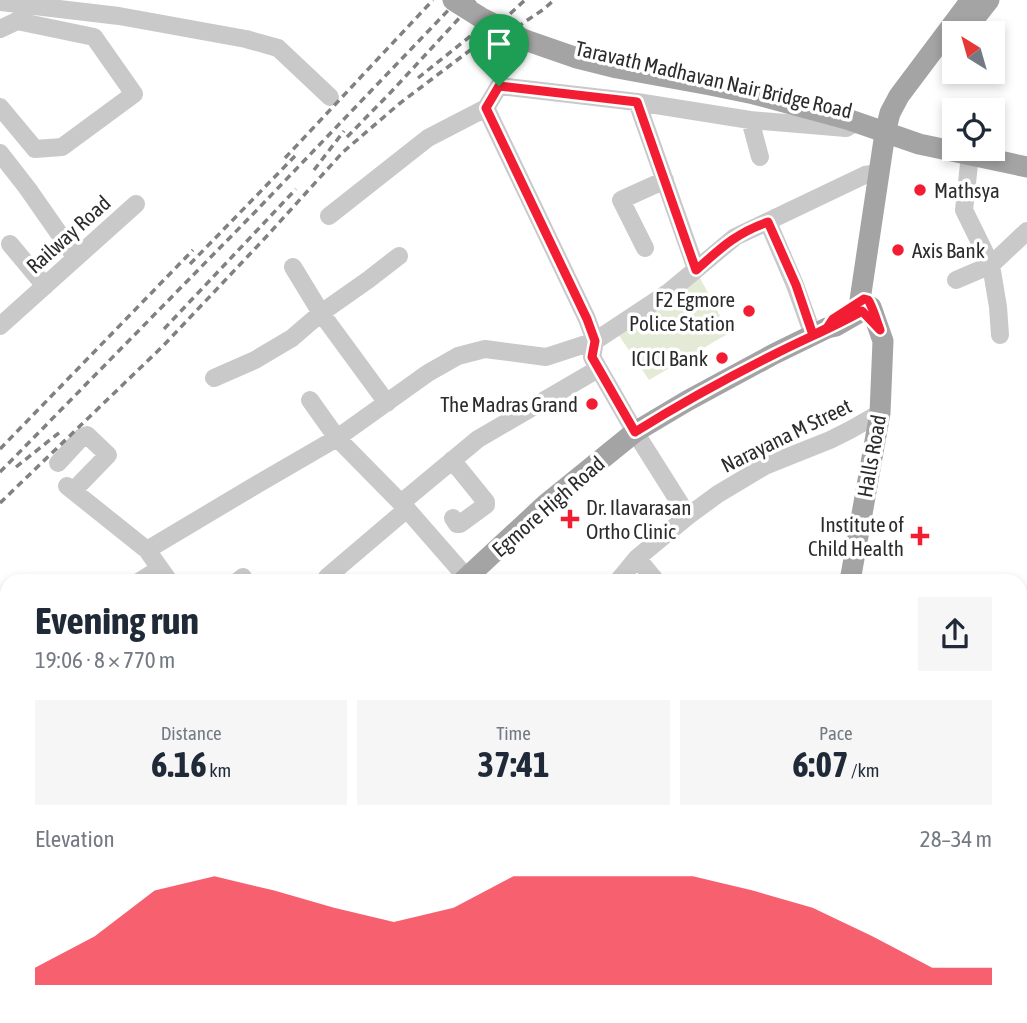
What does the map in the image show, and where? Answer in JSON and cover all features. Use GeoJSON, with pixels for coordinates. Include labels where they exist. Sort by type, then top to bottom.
{"type":"FeatureCollection","features":[{"type":"Feature","properties":{"kind":"main road"},"geometry":{"type":"LineString","coordinates":[[453,0],[480,17],[527,36]]}},
{"type":"Feature","properties":{"kind":"main road"},"geometry":{"type":"LineString","coordinates":[[469,0],[527,36]]}},
{"type":"Feature","properties":{"kind":"main road"},"geometry":{"type":"LineString","coordinates":[[864,306],[882,130],[908,102],[920,78],[971,0]]}},
{"type":"Feature","properties":{"kind":"main road"},"geometry":{"type":"LineString","coordinates":[[972,21],[989,0]]}},
{"type":"Feature","properties":{"kind":"main road","name":"Taravath Madhavan Nair Bridge Road"},"geometry":{"type":"LineString","coordinates":[[527,36],[554,51],[590,62],[754,94],[882,130]]}},
{"type":"Feature","properties":{"kind":"main road","name":"Taravath Madhavan Nair Bridge Road"},"geometry":{"type":"LineString","coordinates":[[527,36],[598,55],[733,80],[839,105],[882,130]]}},
{"type":"Feature","properties":{"kind":"main road"},"geometry":{"type":"LineString","coordinates":[[920,78],[942,57]]}},
{"type":"Feature","properties":{"kind":"main road"},"geometry":{"type":"LineString","coordinates":[[882,130],[942,138]]}},
{"type":"Feature","properties":{"kind":"main road"},"geometry":{"type":"LineString","coordinates":[[882,130],[919,144],[942,149]]}},
{"type":"Feature","properties":{"kind":"main road"},"geometry":{"type":"LineString","coordinates":[[864,306],[888,175],[882,130]]}},
{"type":"Feature","properties":{"kind":"main road"},"geometry":{"type":"LineString","coordinates":[[1005,151],[1027,156]]}},
{"type":"Feature","properties":{"kind":"main road"},"geometry":{"type":"LineString","coordinates":[[998,161],[1027,167]]}},
{"type":"Feature","properties":{"kind":"main road","name":"Halls Road"},"geometry":{"type":"LineString","coordinates":[[851,574],[880,413],[883,341],[880,330],[864,306]]}},
{"type":"Feature","properties":{"kind":"main road","name":"Egmore High Road"},"geometry":{"type":"LineString","coordinates":[[471,574],[545,505],[643,427],[820,331],[833,319],[864,306]]}},
{"type":"Feature","properties":{"kind":"street"},"geometry":{"type":"LineString","coordinates":[[0,2],[119,16],[246,39],[278,48],[330,97]]}},
{"type":"Feature","properties":{"kind":"street"},"geometry":{"type":"LineString","coordinates":[[49,27],[53,8]]}},
{"type":"Feature","properties":{"kind":"street"},"geometry":{"type":"LineString","coordinates":[[0,29],[17,21],[94,37],[134,94],[62,147],[35,149],[0,107]]}},
{"type":"Feature","properties":{"kind":"street"},"geometry":{"type":"LineString","coordinates":[[329,216],[428,138],[486,108],[499,86],[637,102],[750,120],[882,130]]}},
{"type":"Feature","properties":{"kind":"street"},"geometry":{"type":"LineString","coordinates":[[637,102],[696,270]]}},
{"type":"Feature","properties":{"kind":"street"},"geometry":{"type":"LineString","coordinates":[[486,108],[587,319],[595,341],[592,357],[598,369],[643,427],[688,516]]}},
{"type":"Feature","properties":{"kind":"street"},"geometry":{"type":"LineString","coordinates":[[750,120],[760,157]]}},
{"type":"Feature","properties":{"kind":"street"},"geometry":{"type":"LineString","coordinates":[[0,153],[29,189],[76,258]]}},
{"type":"Feature","properties":{"kind":"street"},"geometry":{"type":"LineString","coordinates":[[969,161],[964,210],[991,265],[1000,335]]}},
{"type":"Feature","properties":{"kind":"street"},"geometry":{"type":"LineString","coordinates":[[147,550],[337,438],[428,373],[458,356],[485,349],[546,357],[595,341],[670,292],[735,237],[865,175],[878,173]]}},
{"type":"Feature","properties":{"kind":"street"},"geometry":{"type":"LineString","coordinates":[[645,248],[621,200],[665,180]]}},
{"type":"Feature","properties":{"kind":"street","name":"Railway Road"},"geometry":{"type":"LineString","coordinates":[[0,326],[136,204]]}},
{"type":"Feature","properties":{"kind":"street"},"geometry":{"type":"LineString","coordinates":[[768,222],[820,331]]}},
{"type":"Feature","properties":{"kind":"street"},"geometry":{"type":"LineString","coordinates":[[956,280],[991,265],[1027,231]]}},
{"type":"Feature","properties":{"kind":"street"},"geometry":{"type":"LineString","coordinates":[[9,244],[45,286]]}},
{"type":"Feature","properties":{"kind":"street"},"geometry":{"type":"LineString","coordinates":[[214,378],[255,360],[292,338],[321,313],[399,256]]}},
{"type":"Feature","properties":{"kind":"street"},"geometry":{"type":"LineString","coordinates":[[293,267],[321,313],[387,403]]}},
{"type":"Feature","properties":{"kind":"street"},"geometry":{"type":"LineString","coordinates":[[330,574],[478,439],[598,369]]}},
{"type":"Feature","properties":{"kind":"street"},"geometry":{"type":"LineString","coordinates":[[310,401],[337,438],[404,506],[460,574]]}},
{"type":"Feature","properties":{"kind":"street","name":"Narayana M Street"},"geometry":{"type":"LineString","coordinates":[[624,574],[637,558],[718,494],[765,466],[830,440],[880,413]]}},
{"type":"Feature","properties":{"kind":"street"},"geometry":{"type":"LineString","coordinates":[[58,463],[87,435],[108,455],[70,488],[147,550],[163,574]]}},
{"type":"Feature","properties":{"kind":"street"},"geometry":{"type":"LineString","coordinates":[[452,460],[486,502],[486,505],[460,524],[453,518]]}},
{"type":"Feature","properties":{"kind":"street"},"geometry":{"type":"LineString","coordinates":[[637,558],[650,574]]}},
{"type":"Feature","properties":{"kind":"green space"},"geometry":{"type":"Polygon","coordinates":[[[698,274],[729,333],[649,380],[618,334],[698,274]]]}},
{"type":"Feature","properties":{"kind":"railway"},"geometry":{"type":"LineString","coordinates":[[285,158],[433,0]]}},
{"type":"Feature","properties":{"kind":"railway"},"geometry":{"type":"LineString","coordinates":[[0,472],[458,0]]}},
{"type":"Feature","properties":{"kind":"railway"},"geometry":{"type":"LineString","coordinates":[[347,137],[476,0]]}},
{"type":"Feature","properties":{"kind":"railway"},"geometry":{"type":"LineString","coordinates":[[0,503],[163,346],[343,152],[399,104],[473,48],[525,0]]}},
{"type":"Feature","properties":{"kind":"railway"},"geometry":{"type":"LineString","coordinates":[[477,54],[554,0]]}},
{"type":"Feature","properties":{"kind":"railway"},"geometry":{"type":"LineString","coordinates":[[418,78],[483,26]]}},
{"type":"Feature","properties":{"kind":"railway"},"geometry":{"type":"LineString","coordinates":[[314,170],[344,131]]}},
{"type":"Feature","properties":{"kind":"railway"},"geometry":{"type":"LineString","coordinates":[[190,264],[295,156]]}},
{"type":"Feature","properties":{"kind":"railway"},"geometry":{"type":"LineString","coordinates":[[164,329],[296,189]]}},
{"type":"Feature","properties":{"kind":"railway"},"geometry":{"type":"LineString","coordinates":[[0,449],[193,250]]}},
{"type":"Feature","properties":{"kind":"railway"},"geometry":{"type":"LineString","coordinates":[[16,467],[60,432]]}},
{"type":"Feature","properties":{"kind":"place","name":"Mathsya"},"geometry":{"type":"Point","coordinates":[920,190]}},
{"type":"Feature","properties":{"kind":"place","name":"Axis Bank"},"geometry":{"type":"Point","coordinates":[898,250]}},
{"type":"Feature","properties":{"kind":"place","name":"F2 Egmore Police Station"},"geometry":{"type":"Point","coordinates":[749,311]}},
{"type":"Feature","properties":{"kind":"place","name":"ICICI Bank"},"geometry":{"type":"Point","coordinates":[722,358]}},
{"type":"Feature","properties":{"kind":"place","name":"The Madras Grand"},"geometry":{"type":"Point","coordinates":[592,404]}},
{"type":"Feature","properties":{"kind":"place","name":"Dr. Ilavarasan Ortho Clinic"},"geometry":{"type":"Point","coordinates":[570,519]}},
{"type":"Feature","properties":{"kind":"place","name":"Institute of Child Health"},"geometry":{"type":"Point","coordinates":[920,536]}},
{"type":"Feature","properties":{"kind":"route"},"geometry":{"type":"LineString","coordinates":[[499,86],[637,102],[696,270],[735,237],[768,222],[796,285],[813,335],[827,328],[833,319],[864,299],[871,303],[880,330],[862,311],[836,326],[774,354],[635,432],[592,357],[595,341],[587,319],[486,108],[499,86]]}}]}
